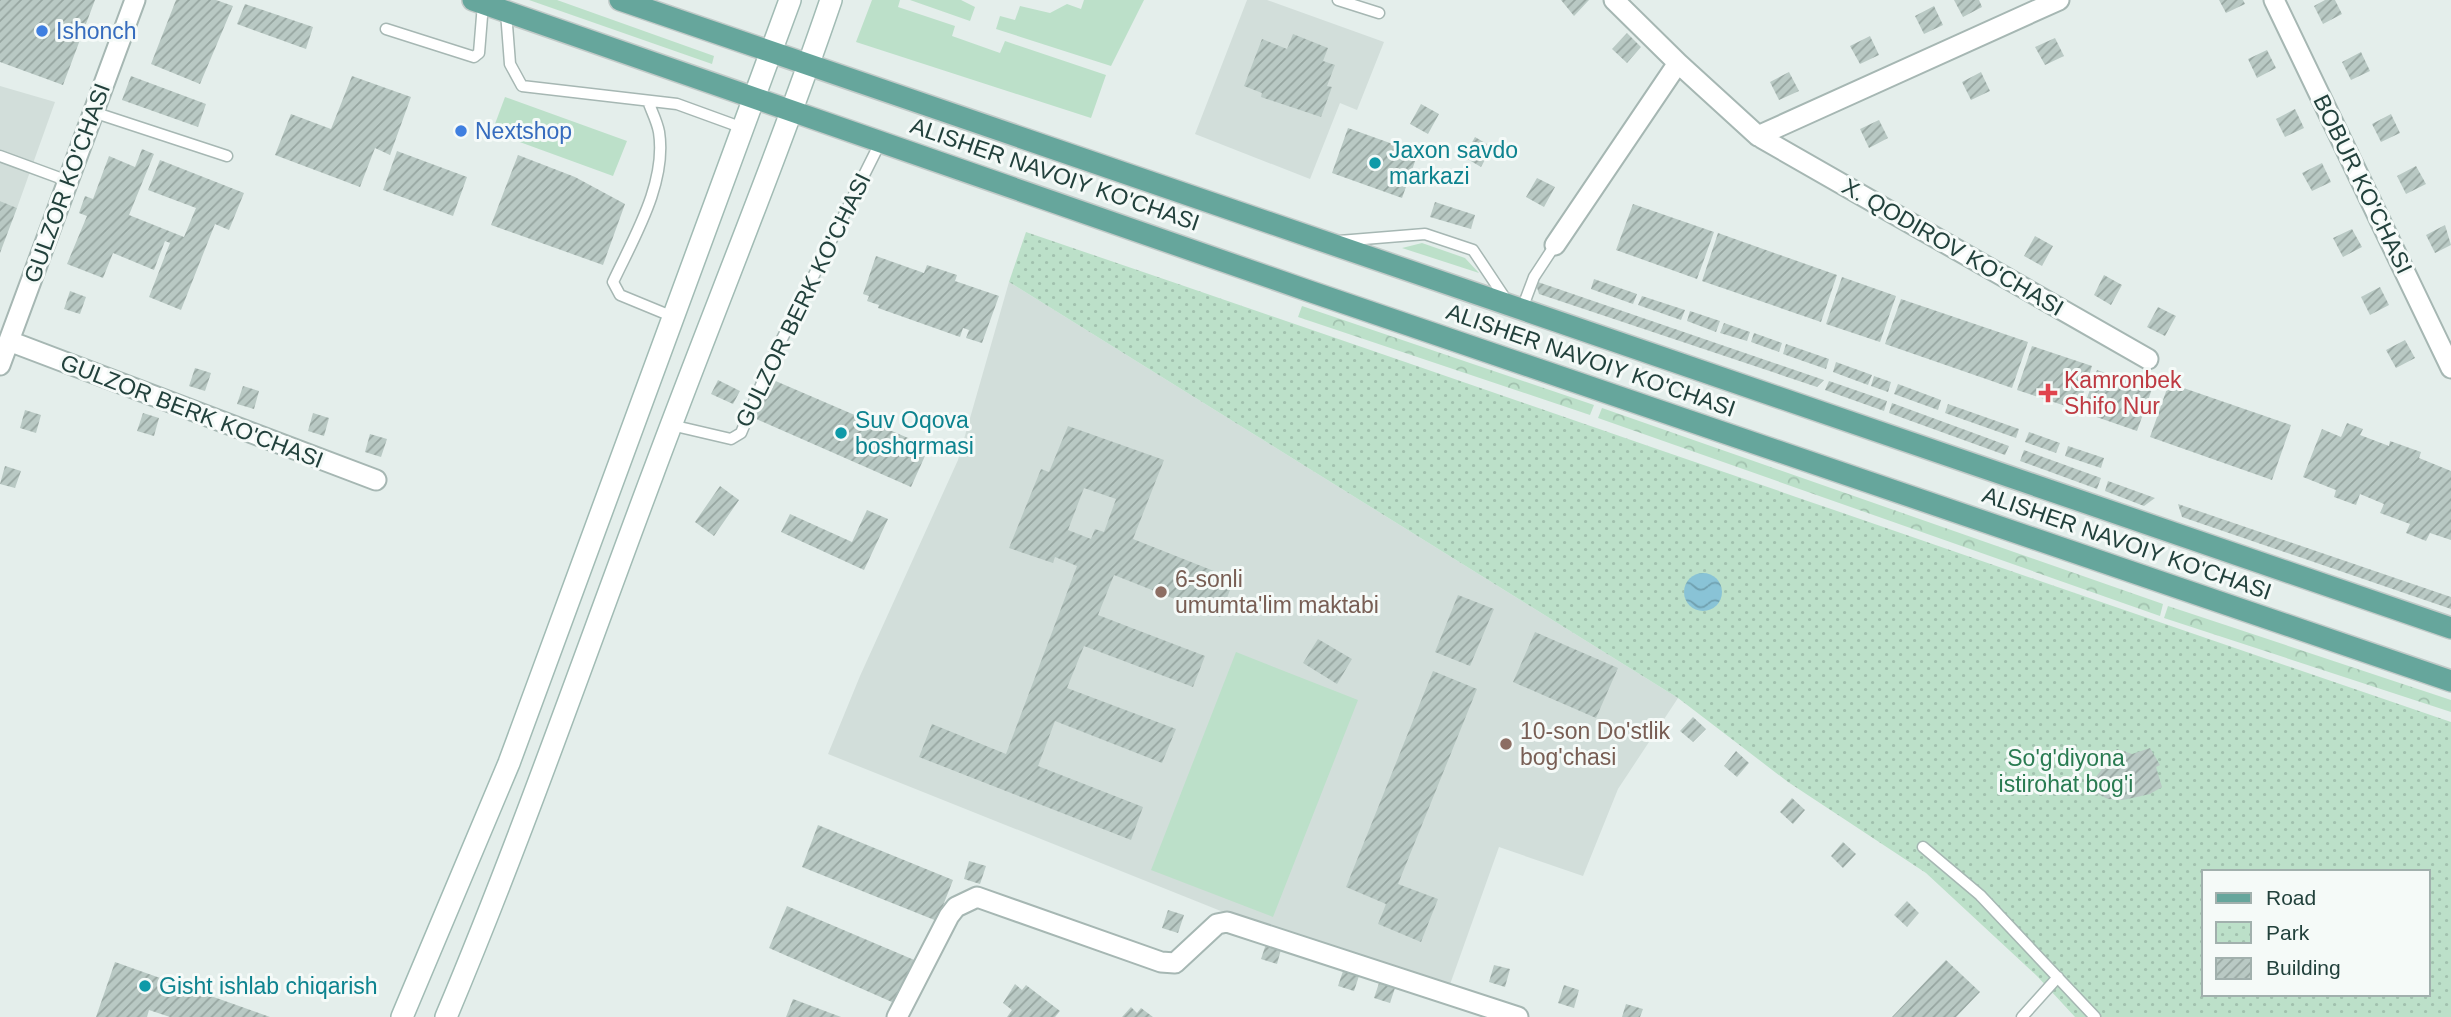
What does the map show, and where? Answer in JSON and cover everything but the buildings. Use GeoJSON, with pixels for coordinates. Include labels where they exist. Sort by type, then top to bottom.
{"type":"FeatureCollection","features":[{"type":"Feature","properties":{"kind":"main road","name":"ALISHER NAVOIY KO'CHASI"},"geometry":{"type":"LineString","coordinates":[[620,0],[2451,628]]}},
{"type":"Feature","properties":{"kind":"main road"},"geometry":{"type":"LineString","coordinates":[[402,1017],[509,762],[671,316],[790,0]]}},
{"type":"Feature","properties":{"kind":"main road"},"geometry":{"type":"LineString","coordinates":[[446,1017],[506,873],[671,425],[793,111],[831,0]]}},
{"type":"Feature","properties":{"kind":"main road","name":"ALISHER NAVOIY KO'CHASI"},"geometry":{"type":"LineString","coordinates":[[478,2],[1332,299],[2451,681]]}},
{"type":"Feature","properties":{"kind":"street","name":"GULZOR KO'CHASI"},"geometry":{"type":"LineString","coordinates":[[0,365],[135,0]]}},
{"type":"Feature","properties":{"kind":"street","name":"X. QODIROV KO'CHASI"},"geometry":{"type":"LineString","coordinates":[[1614,0],[1758,136],[2148,359]]}},
{"type":"Feature","properties":{"kind":"street"},"geometry":{"type":"LineString","coordinates":[[1758,136],[2059,0]]}},
{"type":"Feature","properties":{"kind":"street","name":"BOBUR KO'CHASI"},"geometry":{"type":"LineString","coordinates":[[2274,0],[2451,368]]}},
{"type":"Feature","properties":{"kind":"street"},"geometry":{"type":"LineString","coordinates":[[1555,245],[1678,63]]}},
{"type":"Feature","properties":{"kind":"street","name":"GULZOR BERK KO'CHASI"},"geometry":{"type":"LineString","coordinates":[[9,341],[376,481]]}},
{"type":"Feature","properties":{"kind":"street"},"geometry":{"type":"LineString","coordinates":[[897,1017],[949,916],[956,907],[977,897],[1161,962],[1174,962],[1217,924],[1227,922],[1518,1017]]}},
{"type":"Feature","properties":{"kind":"lane"},"geometry":{"type":"LineString","coordinates":[[1338,0],[1379,13]]}},
{"type":"Feature","properties":{"kind":"lane"},"geometry":{"type":"LineString","coordinates":[[386,29],[474,57],[479,53],[478,2]]}},
{"type":"Feature","properties":{"kind":"lane"},"geometry":{"type":"LineString","coordinates":[[506,11],[510,64],[522,86],[677,104],[743,128]]}},
{"type":"Feature","properties":{"kind":"lane"},"geometry":{"type":"LineString","coordinates":[[648,101],[659,131],[659,168],[642,218],[613,282],[620,295],[671,316]]}},
{"type":"Feature","properties":{"kind":"lane"},"geometry":{"type":"LineString","coordinates":[[93,112],[228,156]]}},
{"type":"Feature","properties":{"kind":"lane","name":"GULZOR BERK KO'CHASI"},"geometry":{"type":"LineString","coordinates":[[671,425],[731,439],[741,433],[772,359],[881,141]]}},
{"type":"Feature","properties":{"kind":"lane"},"geometry":{"type":"LineString","coordinates":[[0,156],[68,181]]}},
{"type":"Feature","properties":{"kind":"lane"},"geometry":{"type":"LineString","coordinates":[[1324,242],[1425,234],[1473,250],[1516,307],[1555,245]]}},
{"type":"Feature","properties":{"kind":"lane"},"geometry":{"type":"LineString","coordinates":[[1923,847],[1980,895],[2095,1017]]}},
{"type":"Feature","properties":{"kind":"lane"},"geometry":{"type":"LineString","coordinates":[[2022,1017],[2058,977]]}},
{"type":"Feature","properties":{"kind":"shaded area"},"geometry":{"type":"Polygon","coordinates":[[[1247,0],[1267,0],[1384,42],[1357,110],[1340,103],[1310,179],[1195,134],[1247,0]]]}},
{"type":"Feature","properties":{"kind":"shaded area"},"geometry":{"type":"Polygon","coordinates":[[[0,86],[55,102],[17,208],[0,201],[0,86]]]}},
{"type":"Feature","properties":{"kind":"shaded area","name":"6-sonli umumta'lim maktabi"},"geometry":{"type":"Polygon","coordinates":[[[1009,282],[1678,698],[1618,789],[1583,876],[1499,847],[1448,990],[1276,933],[828,754],[860,676],[958,460],[1009,282]]]}},
{"type":"Feature","properties":{"kind":"green space"},"geometry":{"type":"Polygon","coordinates":[[[529,0],[557,0],[714,56],[712,64],[529,0]]]}},
{"type":"Feature","properties":{"kind":"green space"},"geometry":{"type":"Polygon","coordinates":[[[872,0],[900,0],[898,7],[955,26],[952,36],[1000,53],[1005,41],[1106,75],[1091,118],[856,42],[872,0]]]}},
{"type":"Feature","properties":{"kind":"green space"},"geometry":{"type":"Polygon","coordinates":[[[910,0],[961,0],[975,7],[970,21],[910,0]]]}},
{"type":"Feature","properties":{"kind":"green space"},"geometry":{"type":"Polygon","coordinates":[[[1084,0],[1144,0],[1111,66],[996,29],[1000,16],[1015,20],[1020,6],[1050,13],[1067,4],[1081,9],[1084,0]]]}},
{"type":"Feature","properties":{"kind":"green space"},"geometry":{"type":"Polygon","coordinates":[[[505,97],[627,141],[613,176],[492,132],[505,97]]]}},
{"type":"Feature","properties":{"kind":"green space","name":"So'g'diyona istirohat bog'i"},"geometry":{"type":"Polygon","coordinates":[[[1026,232],[2451,722],[2451,1017],[2075,1017],[2037,976],[1926,873],[1788,782],[1678,698],[1009,282],[1026,232]]]}},
{"type":"Feature","properties":{"kind":"green space"},"geometry":{"type":"Polygon","coordinates":[[[1422,243],[1465,258],[1479,273],[1402,248],[1422,243]]]}},
{"type":"Feature","properties":{"kind":"green space"},"geometry":{"type":"Polygon","coordinates":[[[1302,306],[1594,405],[1590,415],[1298,317],[1302,306]]]}},
{"type":"Feature","properties":{"kind":"green space"},"geometry":{"type":"Polygon","coordinates":[[[1602,408],[2163,604],[2160,616],[1598,418],[1602,408]]]}},
{"type":"Feature","properties":{"kind":"green space"},"geometry":{"type":"Polygon","coordinates":[[[2168,606],[2451,700],[2451,712],[2164,618],[2168,606]]]}},
{"type":"Feature","properties":{"kind":"green space"},"geometry":{"type":"Polygon","coordinates":[[[1236,652],[1358,700],[1273,917],[1151,870],[1236,652]]]}},
{"type":"Feature","properties":{"kind":"water"},"geometry":{"type":"Polygon","coordinates":[[[1703,573],[1716,579],[1722,592],[1716,605],[1703,611],[1690,605],[1684,592],[1690,579],[1703,573]]]}},
{"type":"Feature","properties":{"kind":"place","name":"Ishonch"},"geometry":{"type":"Point","coordinates":[42,31]}},
{"type":"Feature","properties":{"kind":"place","name":"Nextshop"},"geometry":{"type":"Point","coordinates":[461,131]}},
{"type":"Feature","properties":{"kind":"place","name":"Jaxon savdo markazi"},"geometry":{"type":"Point","coordinates":[1375,163]}},
{"type":"Feature","properties":{"kind":"place","name":"Kamronbek Shifo Nur"},"geometry":{"type":"Point","coordinates":[2048,393]}},
{"type":"Feature","properties":{"kind":"place","name":"Suv Oqova boshqrmasi"},"geometry":{"type":"Point","coordinates":[841,433]}},
{"type":"Feature","properties":{"kind":"place","name":"6-sonli umumta'lim maktabi"},"geometry":{"type":"Point","coordinates":[1161,592]}},
{"type":"Feature","properties":{"kind":"place","name":"10-son Do'stlik bog'chasi"},"geometry":{"type":"Point","coordinates":[1506,744]}},
{"type":"Feature","properties":{"kind":"place","name":"Gisht ishlab chiqarish"},"geometry":{"type":"Point","coordinates":[145,986]}}]}
